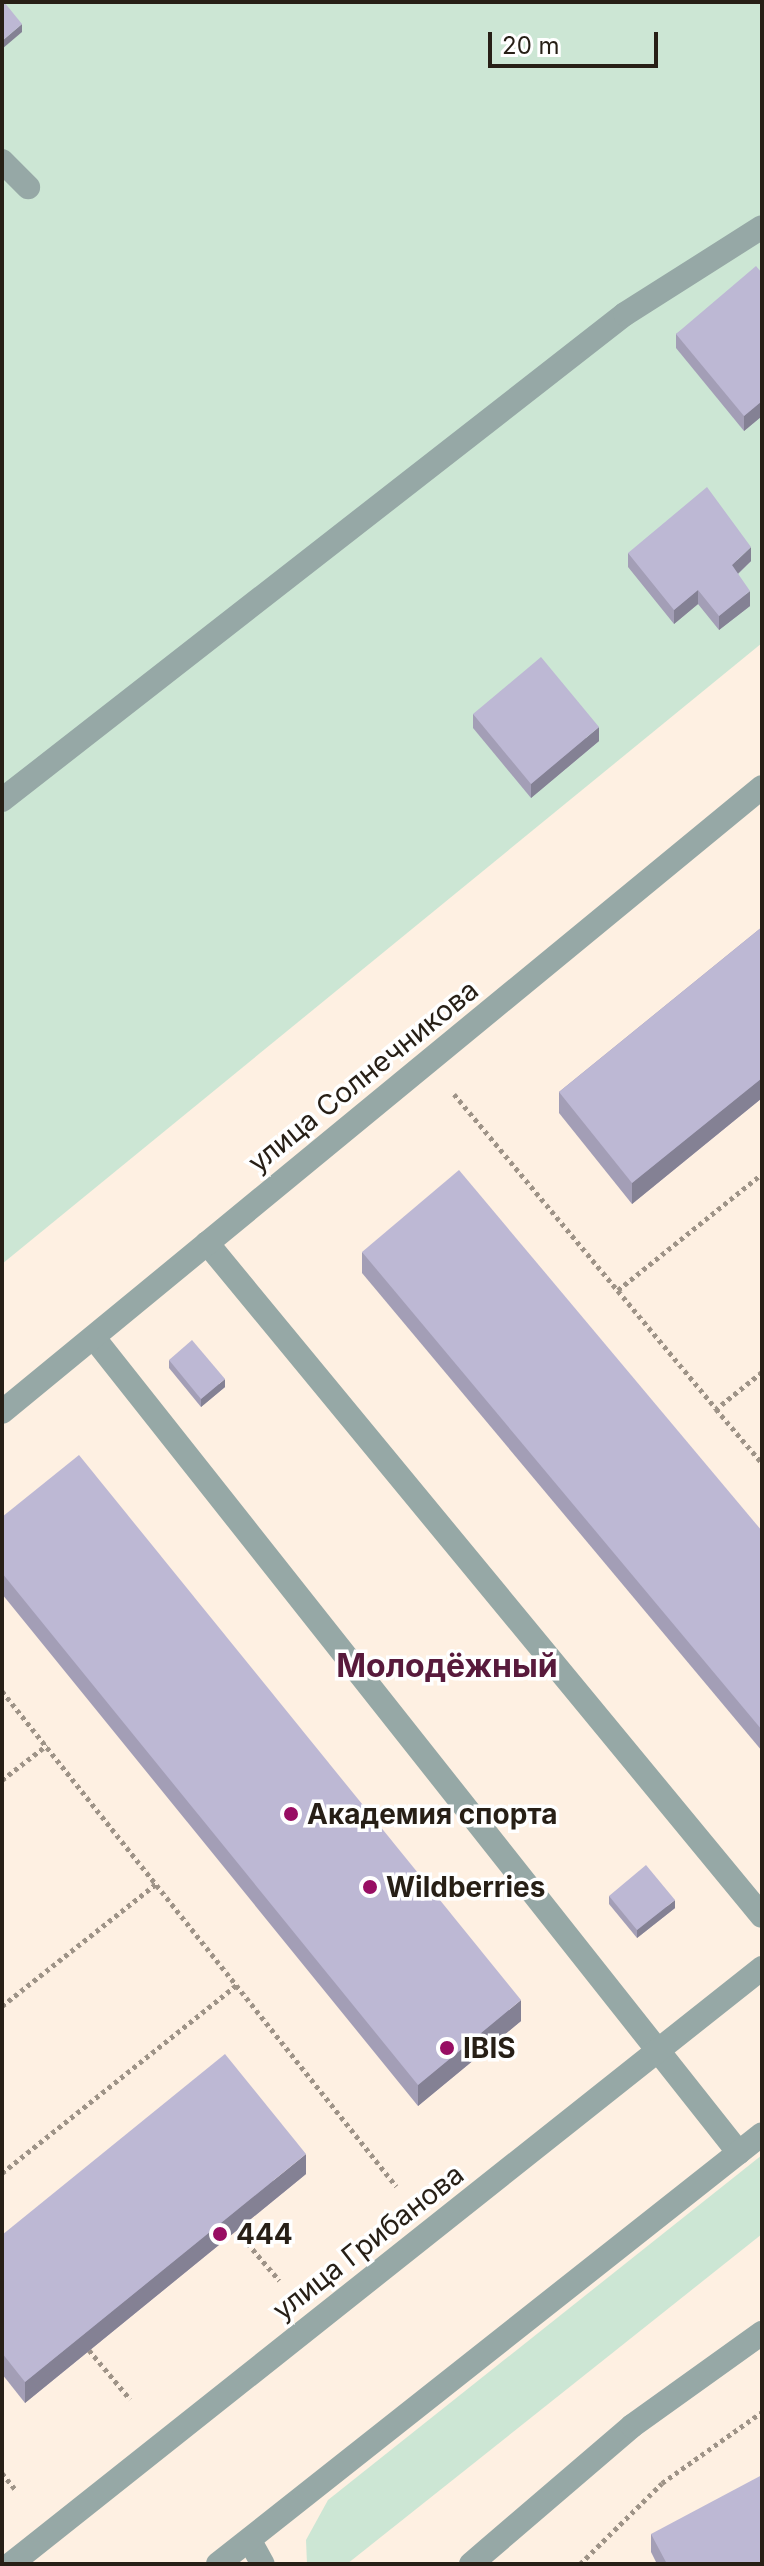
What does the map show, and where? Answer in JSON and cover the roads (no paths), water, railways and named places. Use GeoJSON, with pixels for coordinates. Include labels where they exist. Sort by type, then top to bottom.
{"type":"FeatureCollection","features":[{"type":"Feature","properties":{"kind":"street"},"geometry":{"type":"LineString","coordinates":[[2,161],[28,187]]}},
{"type":"Feature","properties":{"kind":"street"},"geometry":{"type":"LineString","coordinates":[[2,800],[625,314],[762,227]]}},
{"type":"Feature","properties":{"kind":"street","name":"улица Солнечникова"},"geometry":{"type":"LineString","coordinates":[[2,1412],[762,787]]}},
{"type":"Feature","properties":{"kind":"street"},"geometry":{"type":"LineString","coordinates":[[207,1243],[762,1916]]}},
{"type":"Feature","properties":{"kind":"street"},"geometry":{"type":"LineString","coordinates":[[94,1338],[739,2153]]}},
{"type":"Feature","properties":{"kind":"street","name":"улица Грибанова"},"geometry":{"type":"LineString","coordinates":[[11,2564],[762,1968]]}},
{"type":"Feature","properties":{"kind":"street"},"geometry":{"type":"LineString","coordinates":[[218,2564],[250,2541],[345,2458],[762,2134]]}},
{"type":"Feature","properties":{"kind":"street"},"geometry":{"type":"LineString","coordinates":[[471,2564],[632,2426],[762,2333]]}},
{"type":"Feature","properties":{"kind":"street"},"geometry":{"type":"LineString","coordinates":[[250,2541],[263,2564]]}},
{"type":"Feature","properties":{"kind":"place","name":"Академия спорта"},"geometry":{"type":"Point","coordinates":[291,1814]}},
{"type":"Feature","properties":{"kind":"place","name":"Wildberries"},"geometry":{"type":"Point","coordinates":[370,1887]}},
{"type":"Feature","properties":{"kind":"place","name":"IBIS"},"geometry":{"type":"Point","coordinates":[447,2048]}},
{"type":"Feature","properties":{"kind":"place","name":"444"},"geometry":{"type":"Point","coordinates":[220,2234]}},
{"type":"Feature","properties":{"kind":"district","name":"Молодёжный"},"geometry":{"type":"Point","coordinates":[447,1666]}}]}
